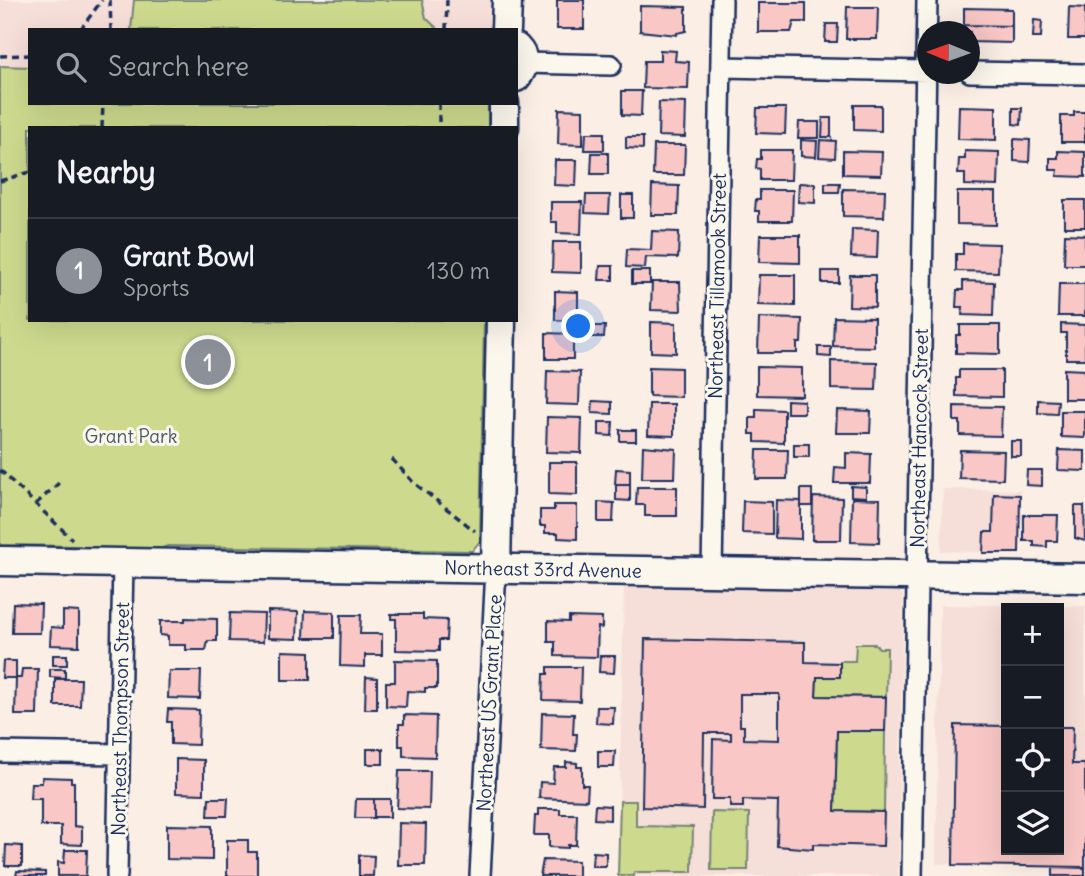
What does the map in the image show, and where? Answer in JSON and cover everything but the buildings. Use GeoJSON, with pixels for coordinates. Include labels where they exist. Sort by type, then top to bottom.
{"type":"FeatureCollection","features":[{"type":"Feature","properties":{"kind":"main road"},"geometry":{"type":"LineString","coordinates":[[506,28],[507,0]]}},
{"type":"Feature","properties":{"kind":"main road"},"geometry":{"type":"LineString","coordinates":[[504,105],[504,126]]}},
{"type":"Feature","properties":{"kind":"main road","name":"Northeast US Grant Place"},"geometry":{"type":"LineString","coordinates":[[496,569],[500,322]]}},
{"type":"Feature","properties":{"kind":"main road","name":"Northeast 33rd Avenue"},"geometry":{"type":"LineString","coordinates":[[0,561],[1085,578]]}},
{"type":"Feature","properties":{"kind":"street","name":"Northeast Tillamook Street"},"geometry":{"type":"LineString","coordinates":[[712,572],[722,0]]}},
{"type":"Feature","properties":{"kind":"street","name":"Northeast Hancock Street"},"geometry":{"type":"LineString","coordinates":[[927,0],[927,21]]}},
{"type":"Feature","properties":{"kind":"street"},"geometry":{"type":"LineString","coordinates":[[519,63],[611,65]]}},
{"type":"Feature","properties":{"kind":"street"},"geometry":{"type":"LineString","coordinates":[[722,67],[917,71]]}},
{"type":"Feature","properties":{"kind":"street"},"geometry":{"type":"LineString","coordinates":[[980,72],[1085,74]]}},
{"type":"Feature","properties":{"kind":"street","name":"Northeast Hancock Street"},"geometry":{"type":"LineString","coordinates":[[912,876],[927,84]]}},
{"type":"Feature","properties":{"kind":"street","name":"Northeast Thompson Street"},"geometry":{"type":"LineString","coordinates":[[117,876],[123,562]]}},
{"type":"Feature","properties":{"kind":"street","name":"Northeast US Grant Place"},"geometry":{"type":"LineString","coordinates":[[480,876],[496,569]]}},
{"type":"Feature","properties":{"kind":"street"},"geometry":{"type":"LineString","coordinates":[[0,752],[120,754]]}},
{"type":"Feature","properties":{"kind":"path"},"geometry":{"type":"LineString","coordinates":[[81,28],[102,0]]}},
{"type":"Feature","properties":{"kind":"path"},"geometry":{"type":"LineString","coordinates":[[110,0],[111,28]]}},
{"type":"Feature","properties":{"kind":"path"},"geometry":{"type":"LineString","coordinates":[[446,28],[447,0]]}},
{"type":"Feature","properties":{"kind":"path"},"geometry":{"type":"LineString","coordinates":[[0,56],[28,55]]}},
{"type":"Feature","properties":{"kind":"path"},"geometry":{"type":"LineString","coordinates":[[102,126],[103,105]]}},
{"type":"Feature","properties":{"kind":"path"},"geometry":{"type":"LineString","coordinates":[[439,105],[439,126]]}},
{"type":"Feature","properties":{"kind":"path"},"geometry":{"type":"LineString","coordinates":[[0,181],[28,173]]}},
{"type":"Feature","properties":{"kind":"path"},"geometry":{"type":"LineString","coordinates":[[392,459],[413,482],[475,531],[475,539]]}},
{"type":"Feature","properties":{"kind":"path"},"geometry":{"type":"LineString","coordinates":[[0,470],[72,539]]}},
{"type":"Feature","properties":{"kind":"path"},"geometry":{"type":"LineString","coordinates":[[36,504],[60,482]]}},
{"type":"Feature","properties":{"kind":"shaded area"},"geometry":{"type":"Polygon","coordinates":[[[0,0],[134,0],[131,28],[28,28],[28,67],[0,66],[0,0]]]}},
{"type":"Feature","properties":{"kind":"shaded area"},"geometry":{"type":"Polygon","coordinates":[[[422,0],[490,0],[490,28],[437,28],[426,18],[422,0]]]}},
{"type":"Feature","properties":{"kind":"shaded area"},"geometry":{"type":"Polygon","coordinates":[[[943,489],[1021,490],[1019,553],[941,551],[943,489]]]}},
{"type":"Feature","properties":{"kind":"shaded area"},"geometry":{"type":"Polygon","coordinates":[[[624,585],[901,592],[898,876],[618,876],[624,585]]]}},
{"type":"Feature","properties":{"kind":"shaded area"},"geometry":{"type":"Polygon","coordinates":[[[940,605],[1001,605],[1001,855],[1064,855],[1064,606],[1085,606],[1085,866],[936,864],[940,605]]]}},
{"type":"Feature","properties":{"kind":"green space"},"geometry":{"type":"Polygon","coordinates":[[[134,0],[422,0],[426,18],[437,28],[131,28],[134,0]]]}},
{"type":"Feature","properties":{"kind":"green space","name":"Grant Park"},"geometry":{"type":"Polygon","coordinates":[[[0,66],[28,67],[28,105],[488,105],[488,126],[28,126],[28,322],[484,322],[480,541],[472,551],[167,546],[152,552],[87,551],[80,546],[0,545],[0,66]]]}},
{"type":"Feature","properties":{"kind":"green space"},"geometry":{"type":"Polygon","coordinates":[[[856,644],[875,644],[879,648],[887,648],[886,697],[816,696],[817,677],[840,677],[840,661],[855,661],[856,644]]]}},
{"type":"Feature","properties":{"kind":"green space"},"geometry":{"type":"Polygon","coordinates":[[[837,731],[885,731],[884,812],[835,811],[837,731]]]}},
{"type":"Feature","properties":{"kind":"green space"},"geometry":{"type":"Polygon","coordinates":[[[620,801],[636,801],[636,826],[693,827],[692,872],[635,872],[634,876],[618,876],[620,801]]]}},
{"type":"Feature","properties":{"kind":"green space"},"geometry":{"type":"Polygon","coordinates":[[[712,812],[749,813],[748,870],[711,870],[712,812]]]}},
{"type":"Feature","properties":{"kind":"place","name":"Grant Bowl"},"geometry":{"type":"Point","coordinates":[208,362]}}]}
